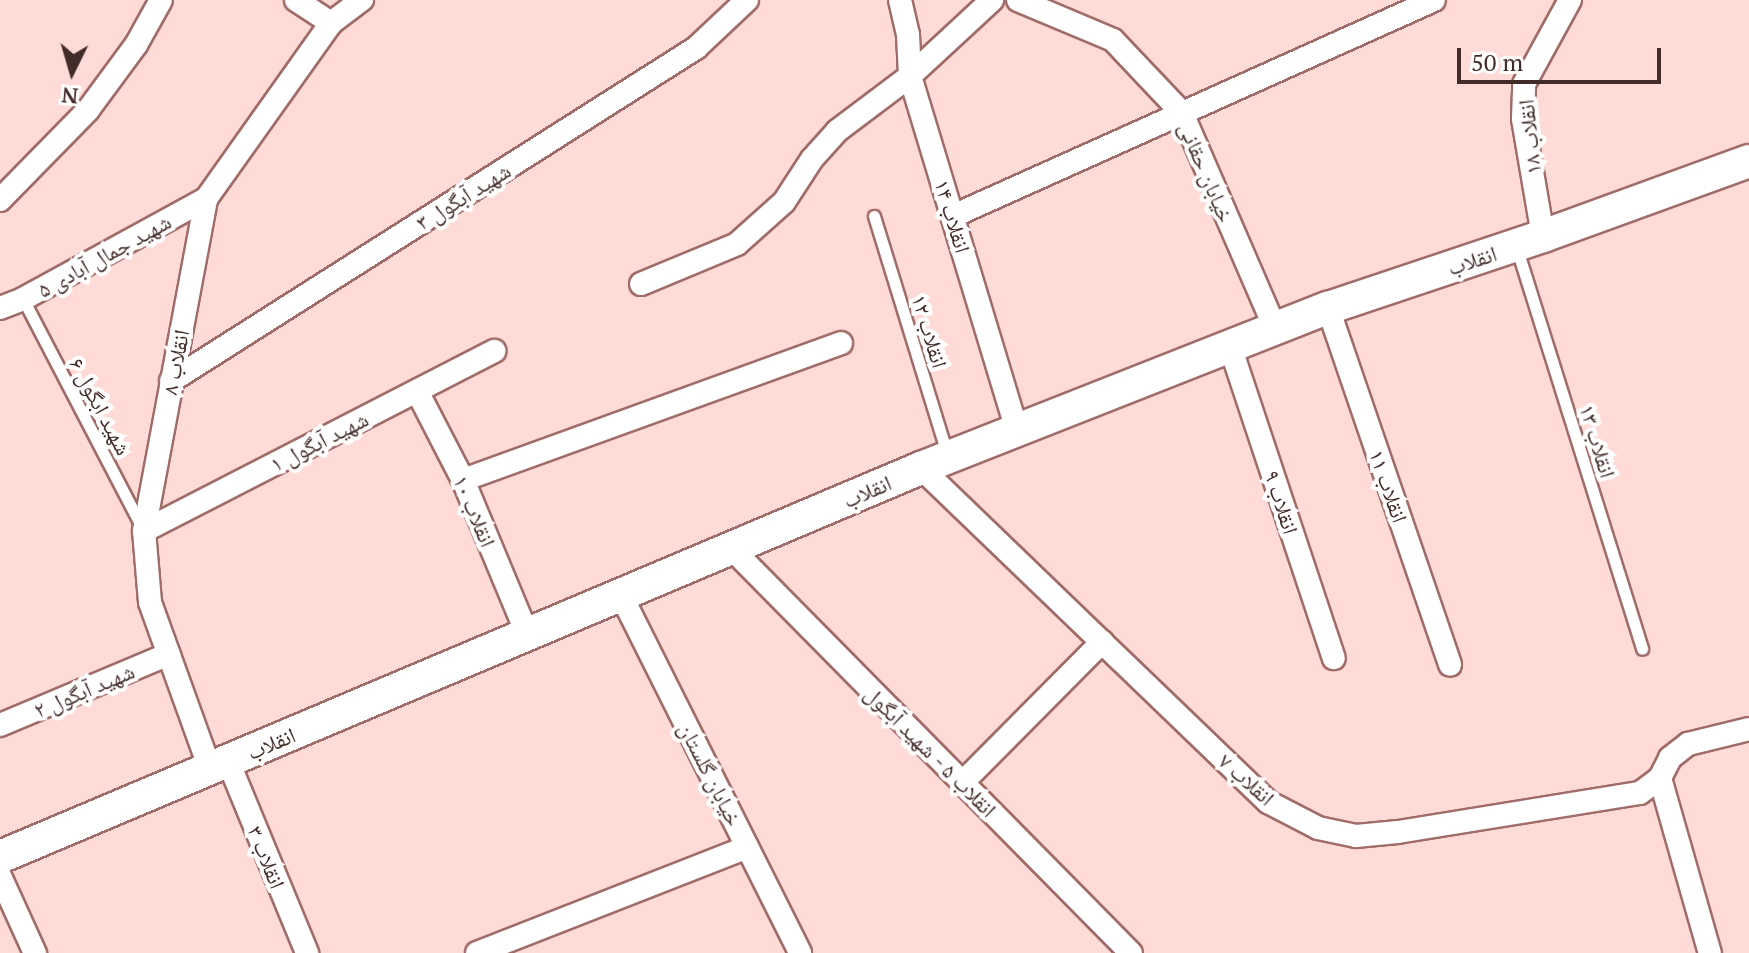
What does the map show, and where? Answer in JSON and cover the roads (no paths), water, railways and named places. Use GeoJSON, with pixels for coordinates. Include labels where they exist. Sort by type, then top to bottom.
{"type":"FeatureCollection","features":[{"type":"Feature","properties":{"kind":"street"},"geometry":{"type":"LineString","coordinates":[[0,200],[88,110],[136,45],[161,0]]}},
{"type":"Feature","properties":{"kind":"street"},"geometry":{"type":"LineString","coordinates":[[296,0],[331,23]]}},
{"type":"Feature","properties":{"kind":"street","name":"انقلاب ۸"},"geometry":{"type":"LineString","coordinates":[[219,765],[169,654],[150,602],[144,531],[171,381],[206,199],[331,23],[362,0]]}},
{"type":"Feature","properties":{"kind":"street","name":"شهید آبگول ۳"},"geometry":{"type":"LineString","coordinates":[[171,381],[696,48],[747,0]]}},
{"type":"Feature","properties":{"kind":"street","name":"انقلاب ۱۴"},"geometry":{"type":"LineString","coordinates":[[900,0],[908,35],[910,76],[1017,430]]}},
{"type":"Feature","properties":{"kind":"street"},"geometry":{"type":"LineString","coordinates":[[641,284],[737,244],[784,202],[812,159],[837,131],[910,76],[992,0]]}},
{"type":"Feature","properties":{"kind":"street","name":"خیابان حقانی"},"geometry":{"type":"LineString","coordinates":[[1018,0],[1113,40],[1182,113],[1275,328]]}},
{"type":"Feature","properties":{"kind":"street"},"geometry":{"type":"LineString","coordinates":[[953,216],[1434,0]]}},
{"type":"Feature","properties":{"kind":"street","name":"انقلاب ۱۸"},"geometry":{"type":"LineString","coordinates":[[1530,241],[1524,84],[1570,0]]}},
{"type":"Feature","properties":{"kind":"street","name":"انقلاب"},"geometry":{"type":"LineString","coordinates":[[0,857],[1017,430],[1328,308],[1530,241],[1749,161]]}},
{"type":"Feature","properties":{"kind":"street","name":"شهید جمال آبادی ۵"},"geometry":{"type":"LineString","coordinates":[[0,308],[23,299],[206,199]]}},
{"type":"Feature","properties":{"kind":"street","name":"انقلاب ۱۱"},"geometry":{"type":"LineString","coordinates":[[1328,308],[1450,665]]}},
{"type":"Feature","properties":{"kind":"street"},"geometry":{"type":"LineString","coordinates":[[463,480],[841,343]]}},
{"type":"Feature","properties":{"kind":"street","name":"انقلاب ۹"},"geometry":{"type":"LineString","coordinates":[[1230,346],[1334,658]]}},
{"type":"Feature","properties":{"kind":"street","name":"شهید آبگول ۱"},"geometry":{"type":"LineString","coordinates":[[144,531],[494,351]]}},
{"type":"Feature","properties":{"kind":"street","name":"انقلاب ۱۰"},"geometry":{"type":"LineString","coordinates":[[417,391],[463,480],[527,634]]}},
{"type":"Feature","properties":{"kind":"street","name":"انقلاب ۷"},"geometry":{"type":"LineString","coordinates":[[935,463],[1102,642],[1268,802],[1318,828],[1356,836],[1398,832],[1640,793],[1660,778],[1670,758],[1688,744],[1749,729]]}},
{"type":"Feature","properties":{"kind":"street","name":"انقلاب ۵ - شهید آبگول"},"geometry":{"type":"LineString","coordinates":[[731,548],[1131,953]]}},
{"type":"Feature","properties":{"kind":"street","name":"خیابان گلستان"},"geometry":{"type":"LineString","coordinates":[[621,595],[800,953]]}},
{"type":"Feature","properties":{"kind":"street"},"geometry":{"type":"LineString","coordinates":[[962,783],[1102,642]]}},
{"type":"Feature","properties":{"kind":"street","name":"شهید آبگول ۲"},"geometry":{"type":"LineString","coordinates":[[0,725],[169,654]]}},
{"type":"Feature","properties":{"kind":"street","name":"انقلاب ۳"},"geometry":{"type":"LineString","coordinates":[[219,765],[307,953]]}},
{"type":"Feature","properties":{"kind":"street"},"geometry":{"type":"LineString","coordinates":[[1660,778],[1710,953]]}},
{"type":"Feature","properties":{"kind":"street"},"geometry":{"type":"LineString","coordinates":[[477,953],[747,847]]}},
{"type":"Feature","properties":{"kind":"street"},"geometry":{"type":"LineString","coordinates":[[0,876],[35,953]]}},
{"type":"Feature","properties":{"kind":"lane","name":"انقلاب ۱۲"},"geometry":{"type":"LineString","coordinates":[[874,216],[935,463]]}},
{"type":"Feature","properties":{"kind":"lane","name":"انقلاب ۱۳"},"geometry":{"type":"LineString","coordinates":[[1530,241],[1642,649]]}},
{"type":"Feature","properties":{"kind":"lane","name":"شهید ابگول ۶"},"geometry":{"type":"LineString","coordinates":[[23,299],[144,531]]}}]}
